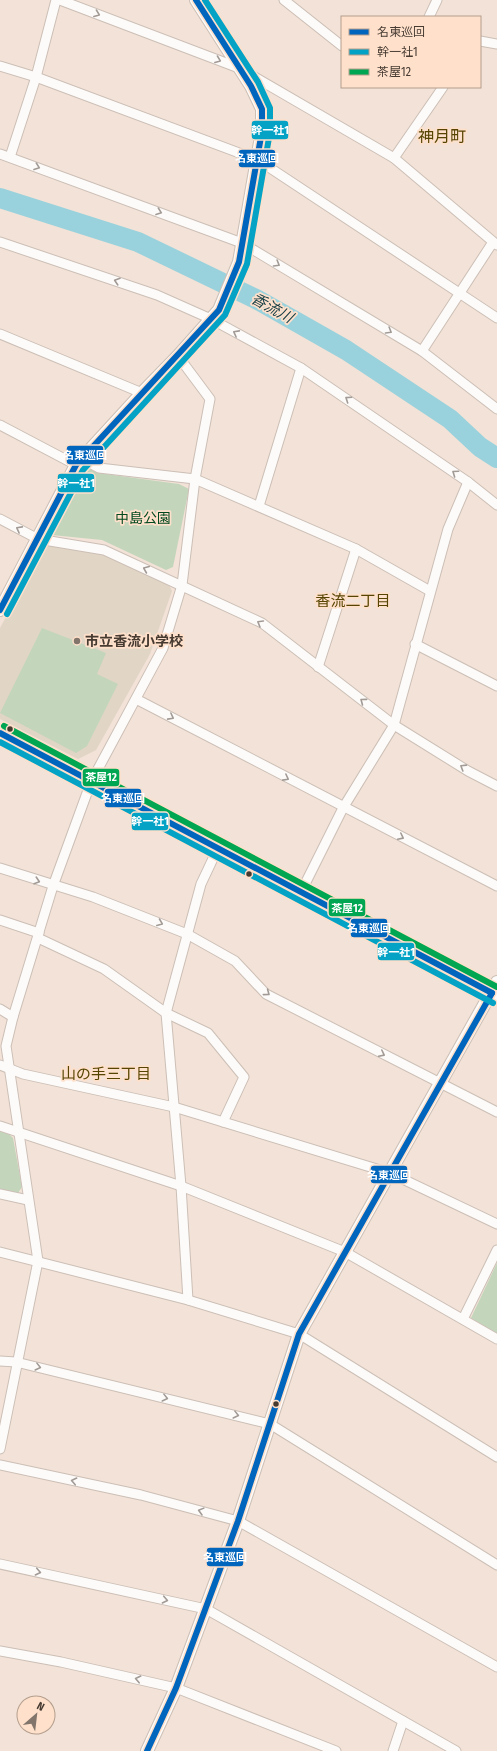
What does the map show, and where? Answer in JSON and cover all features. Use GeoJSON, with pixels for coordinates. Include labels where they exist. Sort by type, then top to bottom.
{"type":"FeatureCollection","features":[{"type":"Feature","properties":{"kind":"street"},"geometry":{"type":"LineString","coordinates":[[10,157],[36,77],[56,0]]}},
{"type":"Feature","properties":{"kind":"street"},"geometry":{"type":"LineString","coordinates":[[60,0],[239,68],[394,158],[495,243],[459,293],[422,351]]}},
{"type":"Feature","properties":{"kind":"street"},"geometry":{"type":"LineString","coordinates":[[0,610],[79,462],[211,319],[221,305],[239,262],[258,160],[262,131],[262,109],[251,86],[196,0]]}},
{"type":"Feature","properties":{"kind":"street"},"geometry":{"type":"LineString","coordinates":[[284,0],[341,45]]}},
{"type":"Feature","properties":{"kind":"street"},"geometry":{"type":"LineString","coordinates":[[429,16],[437,0]]}},
{"type":"Feature","properties":{"kind":"street"},"geometry":{"type":"LineString","coordinates":[[481,40],[497,44]]}},
{"type":"Feature","properties":{"kind":"street"},"geometry":{"type":"LineString","coordinates":[[0,66],[36,77],[258,160],[497,318]]}},
{"type":"Feature","properties":{"kind":"street"},"geometry":{"type":"LineString","coordinates":[[394,158],[442,88]]}},
{"type":"Feature","properties":{"kind":"street"},"geometry":{"type":"LineString","coordinates":[[0,154],[242,243],[422,351],[497,409]]}},
{"type":"Feature","properties":{"kind":"street"},"geometry":{"type":"LineString","coordinates":[[0,242],[157,295],[211,319],[301,368],[468,482],[497,505]]}},
{"type":"Feature","properties":{"kind":"street"},"geometry":{"type":"LineString","coordinates":[[0,334],[142,393]]}},
{"type":"Feature","properties":{"kind":"street"},"geometry":{"type":"LineString","coordinates":[[0,1449],[16,1362],[38,1261],[6,1046],[13,1017],[39,936],[53,886],[91,782],[162,648],[182,585],[195,478],[210,399],[178,356]]}},
{"type":"Feature","properties":{"kind":"street"},"geometry":{"type":"LineString","coordinates":[[259,506],[301,368]]}},
{"type":"Feature","properties":{"kind":"street"},"geometry":{"type":"LineString","coordinates":[[0,425],[79,462],[99,468],[195,478],[356,549],[430,591]]}},
{"type":"Feature","properties":{"kind":"street"},"geometry":{"type":"LineString","coordinates":[[301,892],[343,808],[394,725],[415,644],[448,529],[468,482]]}},
{"type":"Feature","properties":{"kind":"street"},"geometry":{"type":"LineString","coordinates":[[0,519],[38,539],[104,550],[182,585],[262,624],[394,725],[468,771],[497,786]]}},
{"type":"Feature","properties":{"kind":"street"},"geometry":{"type":"LineString","coordinates":[[318,667],[356,549]]}},
{"type":"Feature","properties":{"kind":"street"},"geometry":{"type":"LineString","coordinates":[[415,644],[497,686]]}},
{"type":"Feature","properties":{"kind":"street"},"geometry":{"type":"LineString","coordinates":[[136,699],[343,808],[497,886]]}},
{"type":"Feature","properties":{"kind":"street"},"geometry":{"type":"LineString","coordinates":[[0,733],[301,892],[495,990],[440,1084],[299,1334],[238,1521],[206,1609],[176,1688],[147,1751]]}},
{"type":"Feature","properties":{"kind":"street"},"geometry":{"type":"LineString","coordinates":[[188,1300],[181,1186],[166,1013],[201,884],[218,848]]}},
{"type":"Feature","properties":{"kind":"street"},"geometry":{"type":"LineString","coordinates":[[0,868],[53,886],[92,896],[187,934],[235,961],[266,994],[497,1112]]}},
{"type":"Feature","properties":{"kind":"street"},"geometry":{"type":"LineString","coordinates":[[0,920],[39,936],[104,969],[166,1013],[208,1033],[244,1077],[223,1122]]}},
{"type":"Feature","properties":{"kind":"street"},"geometry":{"type":"LineString","coordinates":[[0,1009],[13,1017]]}},
{"type":"Feature","properties":{"kind":"street"},"geometry":{"type":"LineString","coordinates":[[0,1065],[23,1074],[174,1107],[390,1173],[497,1224]]}},
{"type":"Feature","properties":{"kind":"street"},"geometry":{"type":"LineString","coordinates":[[0,1126],[19,1131],[181,1186],[345,1252],[497,1339]]}},
{"type":"Feature","properties":{"kind":"street"},"geometry":{"type":"LineString","coordinates":[[0,1194],[28,1200]]}},
{"type":"Feature","properties":{"kind":"street"},"geometry":{"type":"LineString","coordinates":[[463,1319],[497,1250]]}},
{"type":"Feature","properties":{"kind":"street"},"geometry":{"type":"LineString","coordinates":[[0,1252],[188,1300],[299,1334],[497,1457]]}},
{"type":"Feature","properties":{"kind":"street"},"geometry":{"type":"LineString","coordinates":[[0,1361],[16,1362],[270,1424],[497,1565]]}},
{"type":"Feature","properties":{"kind":"street"},"geometry":{"type":"LineString","coordinates":[[0,1465],[141,1495],[238,1521],[497,1667]]}},
{"type":"Feature","properties":{"kind":"street"},"geometry":{"type":"LineString","coordinates":[[0,1564],[206,1609],[456,1751]]}},
{"type":"Feature","properties":{"kind":"street"},"geometry":{"type":"LineString","coordinates":[[0,1651],[60,1662],[176,1688],[336,1751]]}},
{"type":"Feature","properties":{"kind":"street"},"geometry":{"type":"LineString","coordinates":[[394,1751],[403,1721]]}},
{"type":"Feature","properties":{"kind":"shaded area","name":"市立香流小学校"},"geometry":{"type":"Polygon","coordinates":[[[45,545],[106,555],[168,583],[172,591],[150,654],[96,750],[78,759],[0,719],[0,628],[45,545]]]}},
{"type":"Feature","properties":{"kind":"green space","name":"中島公園"},"geometry":{"type":"Polygon","coordinates":[[[81,465],[98,473],[179,484],[189,489],[173,567],[166,570],[102,540],[52,535],[51,526],[81,465]]]}},
{"type":"Feature","properties":{"kind":"green space"},"geometry":{"type":"Polygon","coordinates":[[[42,628],[106,653],[97,674],[118,684],[87,746],[76,753],[0,713],[42,628]]]}},
{"type":"Feature","properties":{"kind":"green space"},"geometry":{"type":"Polygon","coordinates":[[[0,1130],[6,1131],[13,1138],[22,1187],[18,1193],[0,1189],[0,1130]]]}},
{"type":"Feature","properties":{"kind":"green space"},"geometry":{"type":"Polygon","coordinates":[[[497,1263],[497,1334],[471,1318],[497,1263]]]}},
{"type":"Feature","properties":{"kind":"waterway","name":"香流川"},"geometry":{"type":"LineString","coordinates":[[0,198],[138,242],[256,299],[346,350],[450,419],[480,447],[497,458]]}},
{"type":"Feature","properties":{"kind":"transit line","name":"名東巡回"},"geometry":{"type":"LineString","coordinates":[[0,610],[76,465],[219,310],[239,262],[262,131],[262,109],[251,86],[196,0]]}},
{"type":"Feature","properties":{"kind":"transit line","name":"幹一社1"},"geometry":{"type":"LineString","coordinates":[[7,614],[83,470],[225,315],[247,264],[270,132],[270,108],[258,82],[205,0]]}},
{"type":"Feature","properties":{"kind":"transit line","name":"茶屋12"},"geometry":{"type":"LineString","coordinates":[[4,726],[497,987]]}},
{"type":"Feature","properties":{"kind":"transit line","name":"名東巡回"},"geometry":{"type":"LineString","coordinates":[[0,733],[492,993]]}},
{"type":"Feature","properties":{"kind":"transit line","name":"幹一社1"},"geometry":{"type":"LineString","coordinates":[[0,742],[493,1003]]}},
{"type":"Feature","properties":{"kind":"transit line","name":"名東巡回"},"geometry":{"type":"LineString","coordinates":[[147,1751],[176,1688],[238,1521],[299,1334],[492,993]]}},
{"type":"Feature","properties":{"kind":"place","name":"市立香流小学校"},"geometry":{"type":"Point","coordinates":[77,641]}},
{"type":"Feature","properties":{"kind":"district","name":"神月町"},"geometry":{"type":"Point","coordinates":[442,136]}},
{"type":"Feature","properties":{"kind":"district","name":"香流二丁目"},"geometry":{"type":"Point","coordinates":[353,601]}},
{"type":"Feature","properties":{"kind":"district","name":"山の手三丁目"},"geometry":{"type":"Point","coordinates":[106,1074]}}]}
